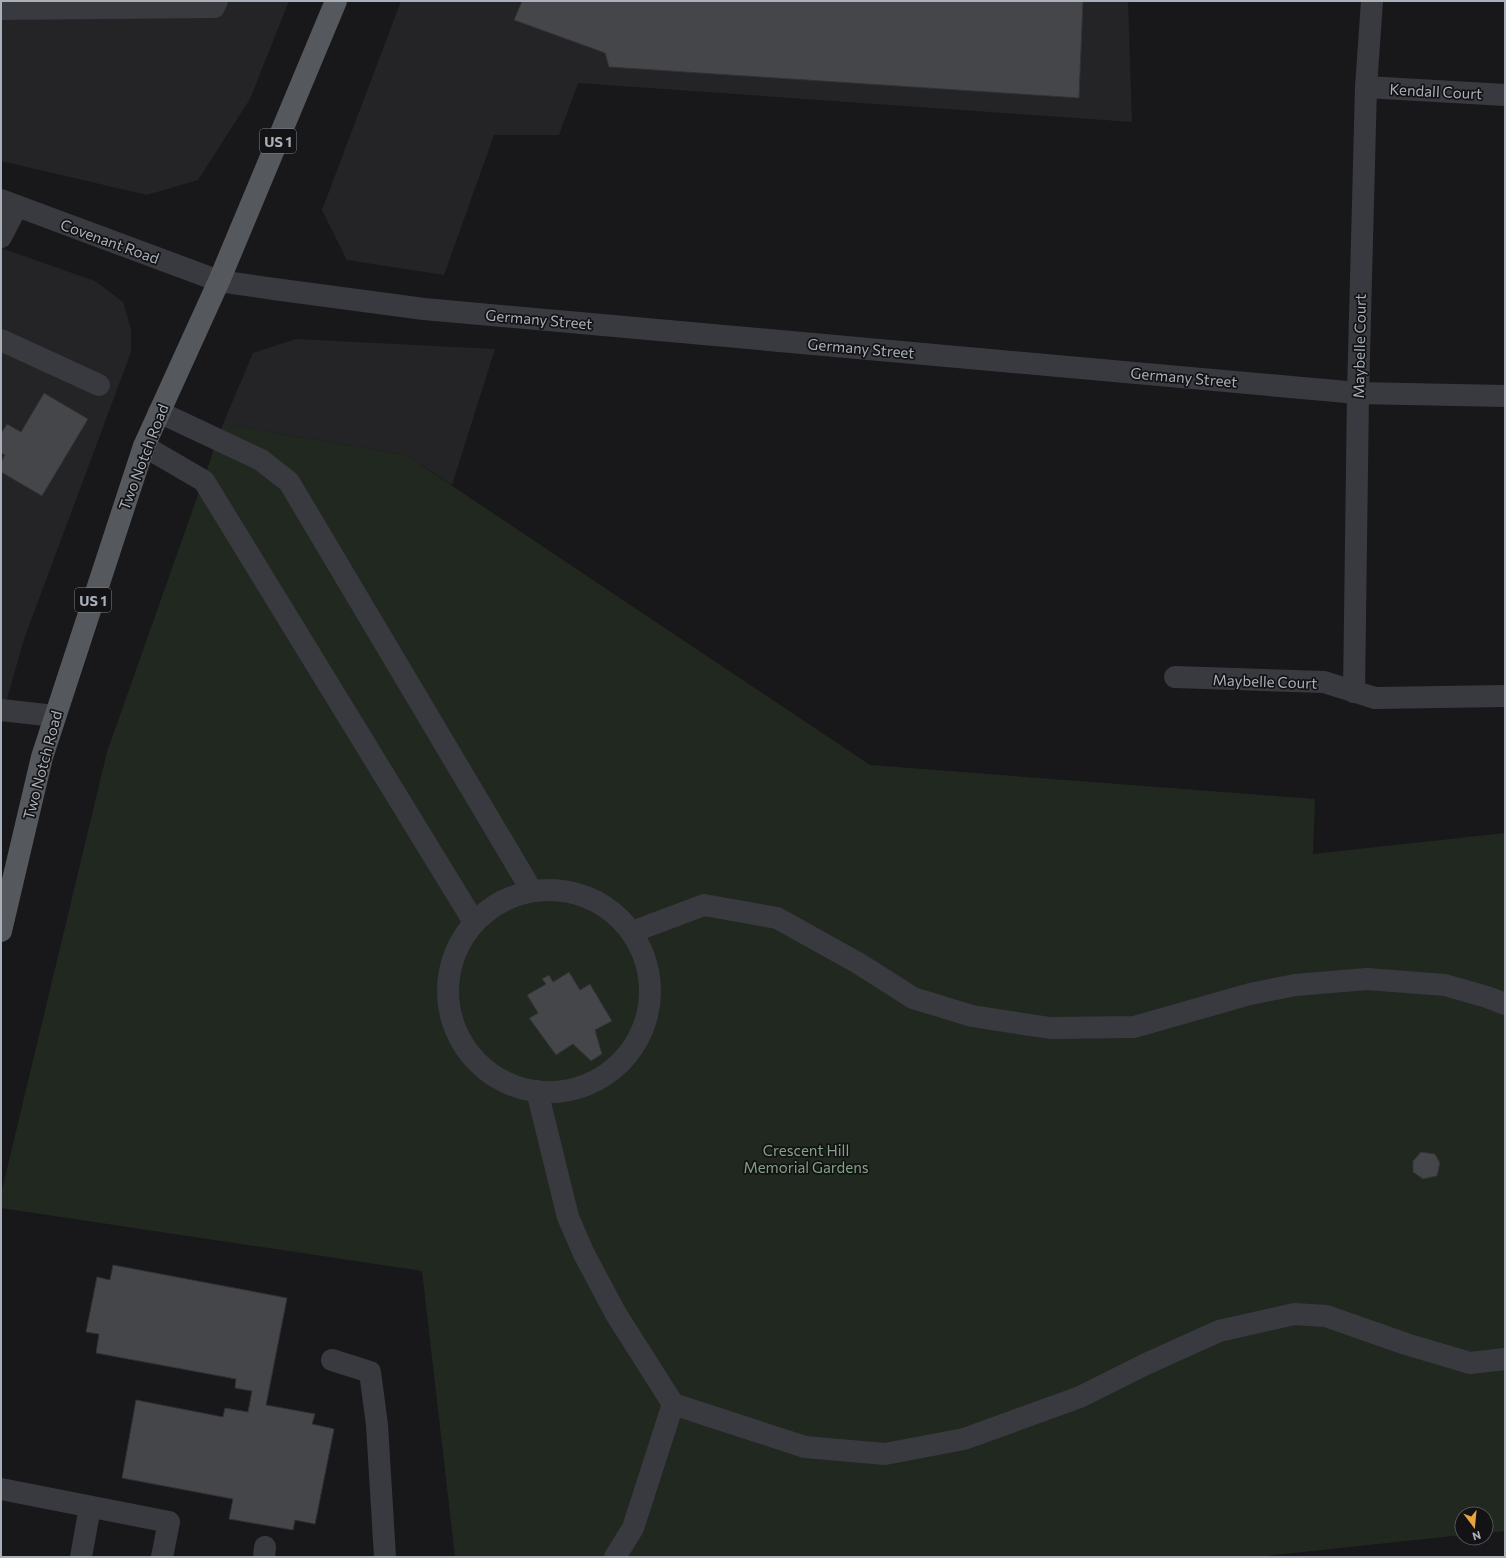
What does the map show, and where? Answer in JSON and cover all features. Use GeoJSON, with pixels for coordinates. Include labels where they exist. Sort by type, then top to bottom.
{"type":"FeatureCollection","features":[{"type":"Feature","properties":{"kind":"main road","name":"Two Notch Road"},"geometry":{"type":"LineString","coordinates":[[1,931],[42,757],[144,446],[219,281],[336,1]]}},
{"type":"Feature","properties":{"kind":"street"},"geometry":{"type":"LineString","coordinates":[[1,9],[214,7],[217,1]]}},
{"type":"Feature","properties":{"kind":"street","name":"Maybelle Court"},"geometry":{"type":"LineString","coordinates":[[1354,692],[1358,393],[1366,87],[1372,1]]}},
{"type":"Feature","properties":{"kind":"street","name":"Kendall Court"},"geometry":{"type":"LineString","coordinates":[[1366,87],[1505,95]]}},
{"type":"Feature","properties":{"kind":"street"},"geometry":{"type":"LineString","coordinates":[[1,237],[9,203]]}},
{"type":"Feature","properties":{"kind":"street","name":"Covenant Road"},"geometry":{"type":"LineString","coordinates":[[9,203],[219,281]]}},
{"type":"Feature","properties":{"kind":"street","name":"Germany Street"},"geometry":{"type":"LineString","coordinates":[[219,281],[424,309],[1358,393],[1505,396]]}},
{"type":"Feature","properties":{"kind":"street"},"geometry":{"type":"LineString","coordinates":[[1,340],[99,384]]}},
{"type":"Feature","properties":{"kind":"street"},"geometry":{"type":"LineString","coordinates":[[160,412],[261,460],[288,482],[532,891]]}},
{"type":"Feature","properties":{"kind":"street"},"geometry":{"type":"LineString","coordinates":[[144,446],[204,481],[474,922]]}},
{"type":"Feature","properties":{"kind":"street","name":"Maybelle Court"},"geometry":{"type":"LineString","coordinates":[[1175,677],[1324,682],[1374,698],[1505,696]]}},
{"type":"Feature","properties":{"kind":"street"},"geometry":{"type":"LineString","coordinates":[[1,710],[55,716]]}},
{"type":"Feature","properties":{"kind":"street"},"geometry":{"type":"LineString","coordinates":[[546,890],[585,896],[612,911],[632,932],[649,975],[646,1018],[637,1040],[629,1053],[618,1064],[588,1084],[562,1091],[537,1091],[511,1085],[496,1077],[472,1058],[452,1021],[447,994],[449,973],[459,944],[474,922],[496,904],[505,899],[532,891],[546,890]]}},
{"type":"Feature","properties":{"kind":"street"},"geometry":{"type":"LineString","coordinates":[[632,932],[704,905],[777,918],[858,963],[913,998],[972,1016],[1050,1028],[1134,1027],[1250,994],[1295,985],[1367,979],[1445,985],[1505,1004]]}},
{"type":"Feature","properties":{"kind":"street"},"geometry":{"type":"LineString","coordinates":[[537,1091],[568,1216],[584,1254],[616,1314],[672,1404],[805,1447],[884,1454],[964,1440],[1080,1397],[1146,1364],[1219,1331],[1294,1314],[1326,1316],[1406,1344],[1470,1363],[1505,1359]]}},
{"type":"Feature","properties":{"kind":"street"},"geometry":{"type":"LineString","coordinates":[[332,1360],[370,1372],[377,1425],[385,1557]]}},
{"type":"Feature","properties":{"kind":"street"},"geometry":{"type":"LineString","coordinates":[[615,1557],[633,1528],[672,1404]]}},
{"type":"Feature","properties":{"kind":"street"},"geometry":{"type":"LineString","coordinates":[[1,1489],[169,1522],[162,1557]]}},
{"type":"Feature","properties":{"kind":"street"},"geometry":{"type":"LineString","coordinates":[[81,1557],[90,1507]]}},
{"type":"Feature","properties":{"kind":"shaded area"},"geometry":{"type":"Polygon","coordinates":[[[1,1],[289,1],[250,99],[198,180],[147,195],[1,161],[1,1]]]}},
{"type":"Feature","properties":{"kind":"shaded area"},"geometry":{"type":"Polygon","coordinates":[[[401,1],[1128,1],[1132,122],[578,83],[559,135],[494,135],[444,275],[347,260],[322,210],[401,1]]]}},
{"type":"Feature","properties":{"kind":"shaded area"},"geometry":{"type":"Polygon","coordinates":[[[1,248],[95,281],[123,302],[131,329],[131,352],[24,639],[1,720],[1,248]]]}},
{"type":"Feature","properties":{"kind":"shaded area"},"geometry":{"type":"Polygon","coordinates":[[[296,339],[495,349],[452,485],[406,455],[223,424],[253,353],[296,339]]]}},
{"type":"Feature","properties":{"kind":"green space","name":"Crescent Hill Memorial Gardens"},"geometry":{"type":"Polygon","coordinates":[[[223,424],[406,455],[870,765],[1315,799],[1313,854],[1505,833],[1505,1531],[1494,1532],[1494,1506],[1454,1506],[1454,1536],[1257,1557],[455,1557],[422,1271],[1,1208],[1,1194],[107,752],[223,424]]]}},
{"type":"Feature","properties":{"kind":"building"},"geometry":{"type":"Polygon","coordinates":[[[522,1],[1083,1],[1079,98],[609,67],[605,53],[514,20],[522,1]]]}},
{"type":"Feature","properties":{"kind":"building"},"geometry":{"type":"Polygon","coordinates":[[[44,393],[88,419],[42,496],[1,472],[1,462],[5,455],[1,453],[1,433],[7,424],[21,432],[44,393]]]}},
{"type":"Feature","properties":{"kind":"building"},"geometry":{"type":"Polygon","coordinates":[[[569,972],[580,990],[590,984],[612,1021],[595,1030],[602,1054],[591,1061],[573,1044],[556,1055],[529,1018],[538,1013],[527,995],[546,984],[542,979],[549,975],[553,982],[569,972]]]}},
{"type":"Feature","properties":{"kind":"building"},"geometry":{"type":"Polygon","coordinates":[[[1421,1152],[1435,1154],[1440,1163],[1437,1176],[1423,1179],[1413,1172],[1413,1161],[1421,1152]]]}},
{"type":"Feature","properties":{"kind":"building"},"geometry":{"type":"Polygon","coordinates":[[[113,1265],[287,1298],[266,1405],[315,1414],[312,1424],[334,1429],[315,1524],[295,1520],[293,1530],[229,1519],[233,1499],[122,1478],[136,1400],[223,1417],[225,1408],[248,1412],[252,1391],[235,1388],[236,1379],[96,1353],[99,1334],[86,1332],[97,1277],[110,1280],[113,1265]]]}}]}
